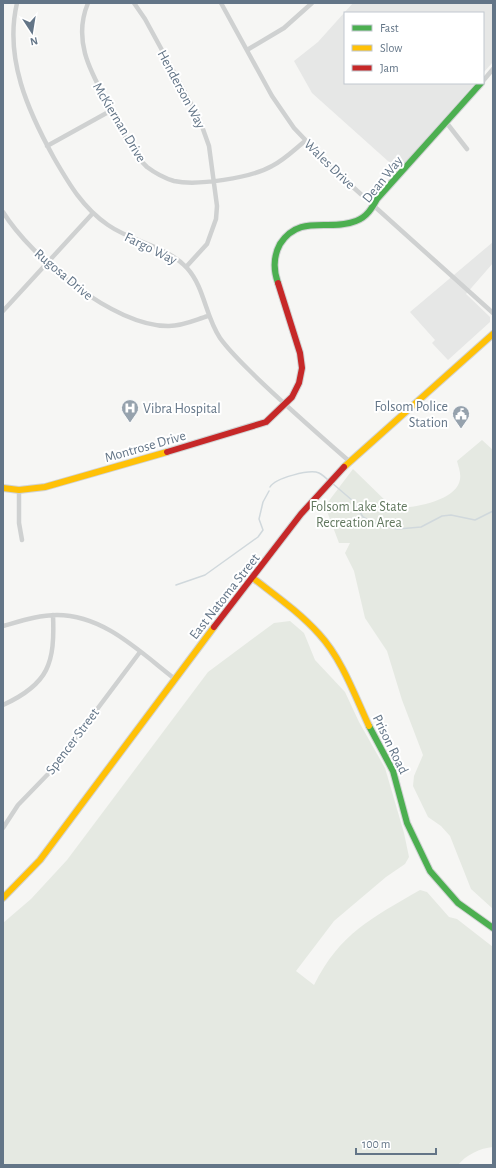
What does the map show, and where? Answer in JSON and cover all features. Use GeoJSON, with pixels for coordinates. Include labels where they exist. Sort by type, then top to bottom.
{"type":"FeatureCollection","features":[{"type":"Feature","properties":{"kind":"street","name":"Fargo Way"},"geometry":{"type":"LineString","coordinates":[[17,3],[14,22],[14,45],[19,78],[30,110],[68,183],[93,213],[121,233],[168,253],[186,267],[199,286],[208,316],[223,343],[285,404],[349,461]]}},
{"type":"Feature","properties":{"kind":"street","name":"McKiernan Drive"},"geometry":{"type":"LineString","coordinates":[[88,3],[82,31],[84,52],[91,73],[136,154],[154,172],[170,180],[183,182],[242,176],[262,171],[280,161],[305,141]]}},
{"type":"Feature","properties":{"kind":"street","name":"Henderson Way"},"geometry":{"type":"LineString","coordinates":[[134,3],[145,19],[199,118],[209,146],[217,206],[214,228],[207,244],[186,267]]}},
{"type":"Feature","properties":{"kind":"street","name":"Wales Drive"},"geometry":{"type":"LineString","coordinates":[[221,3],[282,112],[305,141],[374,206],[493,313]]}},
{"type":"Feature","properties":{"kind":"street"},"geometry":{"type":"LineString","coordinates":[[247,50],[284,28],[312,3]]}},
{"type":"Feature","properties":{"kind":"street"},"geometry":{"type":"LineString","coordinates":[[484,80],[493,69]]}},
{"type":"Feature","properties":{"kind":"street","name":"Dean Way"},"geometry":{"type":"LineString","coordinates":[[285,404],[292,397],[299,383],[302,363],[274,272],[274,262],[277,250],[284,238],[299,228],[312,224],[351,223],[365,216],[374,206],[377,199],[480,84]]}},
{"type":"Feature","properties":{"kind":"street"},"geometry":{"type":"LineString","coordinates":[[48,146],[112,110]]}},
{"type":"Feature","properties":{"kind":"street"},"geometry":{"type":"LineString","coordinates":[[446,122],[467,149]]}},
{"type":"Feature","properties":{"kind":"street","name":"Rugosa Drive"},"geometry":{"type":"LineString","coordinates":[[3,212],[24,240],[72,284],[95,300],[110,308],[150,323],[178,325],[208,316]]}},
{"type":"Feature","properties":{"kind":"street"},"geometry":{"type":"LineString","coordinates":[[3,311],[93,213]]}},
{"type":"Feature","properties":{"kind":"street","name":"East Natoma Street"},"geometry":{"type":"LineString","coordinates":[[3,898],[18,885],[40,860],[174,678],[311,503],[349,461],[493,334]]}},
{"type":"Feature","properties":{"kind":"street","name":"Montrose Drive"},"geometry":{"type":"LineString","coordinates":[[3,488],[19,490],[45,487],[254,427],[266,422],[285,404]]}},
{"type":"Feature","properties":{"kind":"street"},"geometry":{"type":"LineString","coordinates":[[19,490],[19,523],[22,540]]}},
{"type":"Feature","properties":{"kind":"street","name":"Prison Road"},"geometry":{"type":"LineString","coordinates":[[253,578],[296,611],[320,634],[346,676],[372,734],[393,771],[407,823],[430,870],[458,902],[493,928]]}},
{"type":"Feature","properties":{"kind":"street"},"geometry":{"type":"LineString","coordinates":[[3,626],[53,615],[79,618],[98,624],[140,652],[174,678]]}},
{"type":"Feature","properties":{"kind":"street"},"geometry":{"type":"LineString","coordinates":[[3,705],[31,689],[46,671],[54,644],[53,615]]}},
{"type":"Feature","properties":{"kind":"street","name":"Spencer Street"},"geometry":{"type":"LineString","coordinates":[[3,828],[18,804],[50,772],[140,652]]}},
{"type":"Feature","properties":{"kind":"shaded area"},"geometry":{"type":"Polygon","coordinates":[[[353,3],[493,3],[493,62],[484,72],[484,12],[345,12],[353,3]]]}},
{"type":"Feature","properties":{"kind":"shaded area"},"geometry":{"type":"Polygon","coordinates":[[[344,13],[344,84],[474,84],[398,170],[312,93],[294,61],[318,42],[344,13]]]}},
{"type":"Feature","properties":{"kind":"shaded area"},"geometry":{"type":"Polygon","coordinates":[[[493,242],[493,263],[466,294],[490,317],[490,322],[448,360],[432,343],[435,340],[410,312],[493,242]]]}},
{"type":"Feature","properties":{"kind":"green space","name":"Folsom Lake State Recreation Area"},"geometry":{"type":"Polygon","coordinates":[[[482,440],[493,450],[493,909],[471,889],[450,836],[441,826],[428,817],[413,786],[414,776],[423,755],[402,700],[387,651],[365,618],[354,571],[345,553],[350,543],[339,543],[325,506],[353,469],[392,507],[409,507],[430,503],[440,499],[448,495],[459,483],[460,475],[457,461],[482,440]]]}},
{"type":"Feature","properties":{"kind":"green space"},"geometry":{"type":"Polygon","coordinates":[[[290,621],[304,633],[315,660],[345,692],[359,722],[385,768],[404,833],[409,857],[405,864],[386,877],[334,921],[296,971],[314,985],[324,967],[346,939],[359,928],[387,909],[420,890],[427,892],[449,917],[457,919],[493,947],[493,1147],[474,1153],[465,1158],[458,1165],[3,1165],[3,923],[31,899],[67,860],[208,672],[274,623],[290,621]]]}},
{"type":"Feature","properties":{"kind":"waterway"},"geometry":{"type":"LineString","coordinates":[[270,487],[278,480],[308,472],[319,473],[329,481]]}},
{"type":"Feature","properties":{"kind":"waterway"},"geometry":{"type":"LineString","coordinates":[[332,483],[353,501],[363,517],[381,526],[398,529],[421,527],[442,516],[451,515],[475,520],[493,511]]}},
{"type":"Feature","properties":{"kind":"waterway"},"geometry":{"type":"LineString","coordinates":[[176,585],[205,575],[258,537],[263,530],[259,519],[263,502],[269,491]]}},
{"type":"Feature","properties":{"kind":"traffic: fast"},"geometry":{"type":"LineString","coordinates":[[278,283],[275,273],[275,258],[280,244],[288,235],[297,229],[306,226],[346,224],[356,221],[366,215],[377,199],[480,84]]}},
{"type":"Feature","properties":{"kind":"traffic: fast"},"geometry":{"type":"LineString","coordinates":[[369,726],[393,771],[407,823],[430,871],[458,903],[493,928]]}},
{"type":"Feature","properties":{"kind":"traffic: slow"},"geometry":{"type":"LineString","coordinates":[[344,467],[493,334]]}},
{"type":"Feature","properties":{"kind":"traffic: slow"},"geometry":{"type":"LineString","coordinates":[[3,488],[19,490],[45,487],[167,452]]}},
{"type":"Feature","properties":{"kind":"traffic: slow"},"geometry":{"type":"LineString","coordinates":[[253,578],[303,618],[327,644],[341,666],[369,726]]}},
{"type":"Feature","properties":{"kind":"traffic: slow"},"geometry":{"type":"LineString","coordinates":[[3,898],[40,860],[214,627]]}},
{"type":"Feature","properties":{"kind":"traffic: jam"},"geometry":{"type":"LineString","coordinates":[[167,452],[266,422],[292,397],[299,383],[302,368],[300,353],[278,283]]}},
{"type":"Feature","properties":{"kind":"traffic: jam"},"geometry":{"type":"LineString","coordinates":[[214,627],[301,514],[344,467]]}},
{"type":"Feature","properties":{"kind":"place","name":"Vibra Hospital"},"geometry":{"type":"Point","coordinates":[130,423]}},
{"type":"Feature","properties":{"kind":"place","name":"Folsom Police Station"},"geometry":{"type":"Point","coordinates":[461,429]}}]}
